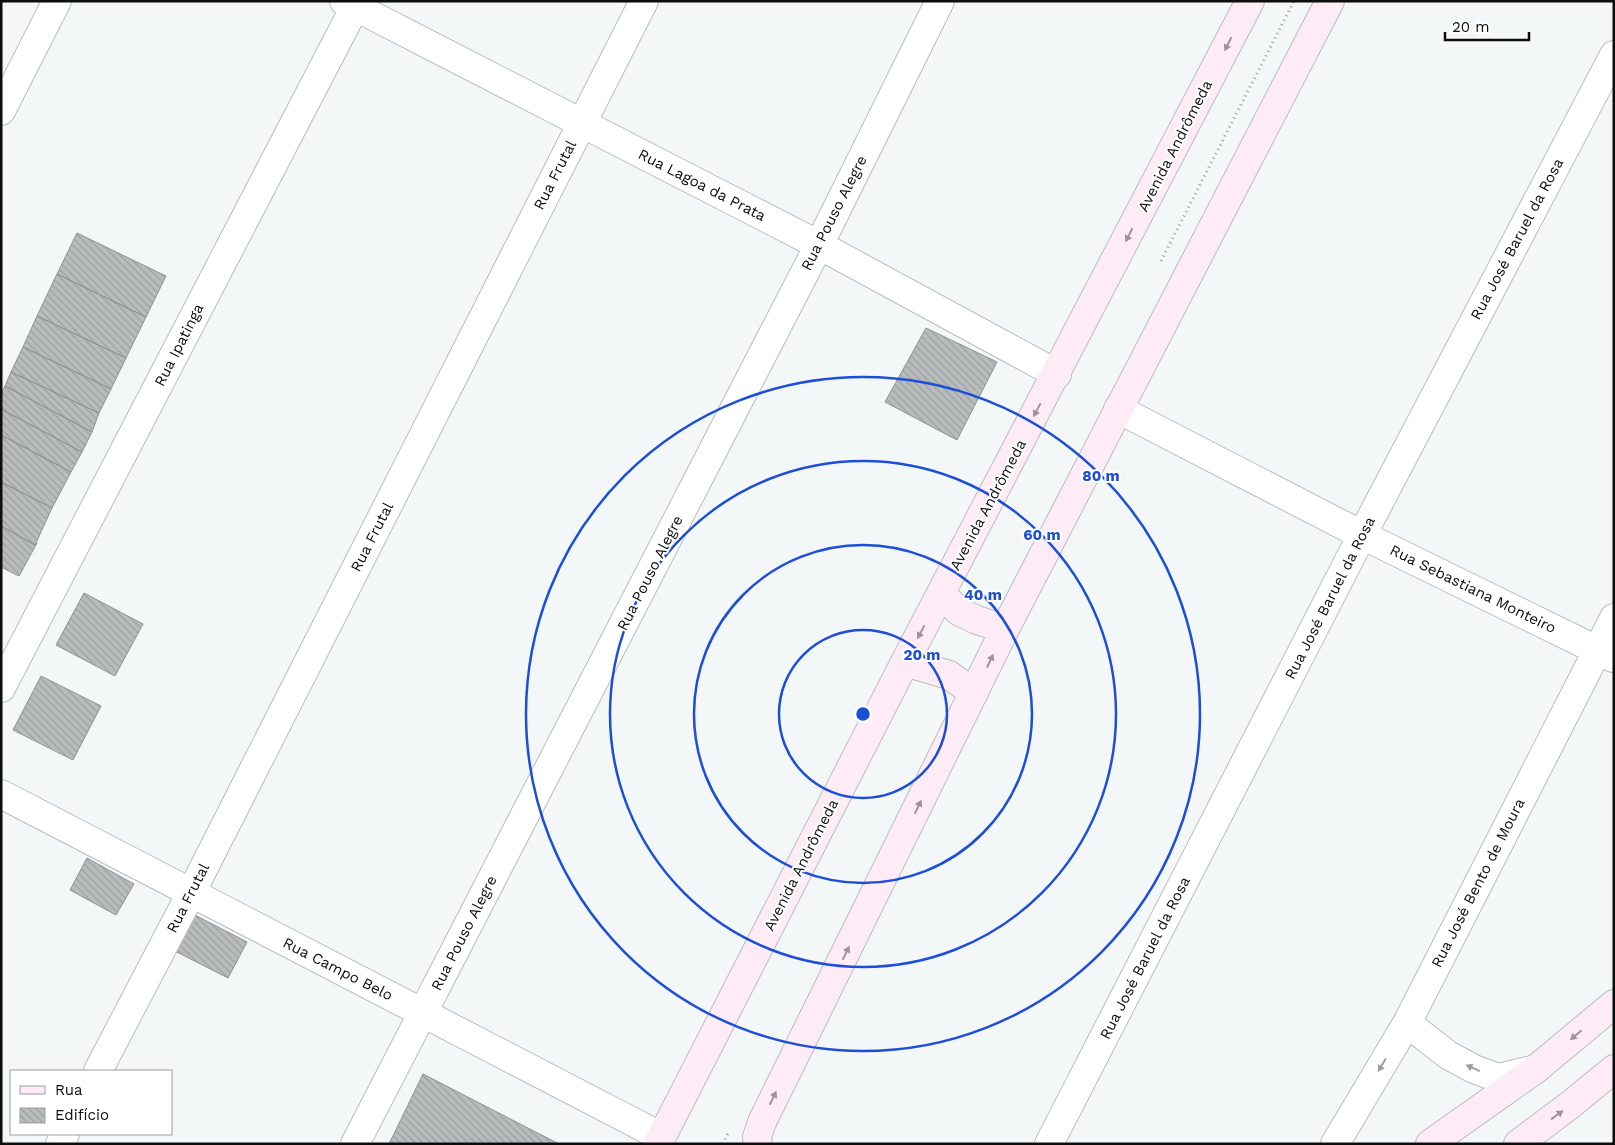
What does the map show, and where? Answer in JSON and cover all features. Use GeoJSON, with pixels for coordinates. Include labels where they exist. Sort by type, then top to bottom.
{"type":"FeatureCollection","features":[{"type":"Feature","properties":{"kind":"main road","name":"Avenida Andrômeda"},"geometry":{"type":"LineString","coordinates":[[665,1141],[905,662],[1250,1]]}},
{"type":"Feature","properties":{"kind":"main road"},"geometry":{"type":"LineString","coordinates":[[758,1144],[762,1122],[1005,629],[1330,1]]}},
{"type":"Feature","properties":{"kind":"main road"},"geometry":{"type":"LineString","coordinates":[[941,594],[960,612],[1005,629]]}},
{"type":"Feature","properties":{"kind":"main road"},"geometry":{"type":"LineString","coordinates":[[905,662],[949,675],[974,693]]}},
{"type":"Feature","properties":{"kind":"main road"},"geometry":{"type":"LineString","coordinates":[[1430,1144],[1536,1069],[1614,1004]]}},
{"type":"Feature","properties":{"kind":"main road"},"geometry":{"type":"LineString","coordinates":[[1518,1144],[1614,1069]]}},
{"type":"Feature","properties":{"kind":"street"},"geometry":{"type":"LineString","coordinates":[[1,111],[57,1]]}},
{"type":"Feature","properties":{"kind":"street","name":"Rua Frutal"},"geometry":{"type":"LineString","coordinates":[[99,1070],[191,893],[644,1]]}},
{"type":"Feature","properties":{"kind":"street","name":"Rua Pouso Alegre"},"geometry":{"type":"LineString","coordinates":[[355,1144],[819,245],[940,1]]}},
{"type":"Feature","properties":{"kind":"street","name":"Rua Lagoa da Prata"},"geometry":{"type":"LineString","coordinates":[[352,3],[819,245],[1056,374]]}},
{"type":"Feature","properties":{"kind":"street","name":"Rua Ipatinga"},"geometry":{"type":"LineString","coordinates":[[1,688],[352,3]]}},
{"type":"Feature","properties":{"kind":"street","name":"Rua José Baruel da Rosa"},"geometry":{"type":"LineString","coordinates":[[1049,1144],[1362,535],[1614,55]]}},
{"type":"Feature","properties":{"kind":"street","name":"Rua Sebastiana Monteiro"},"geometry":{"type":"LineString","coordinates":[[1118,409],[1362,535],[1606,654]]}},
{"type":"Feature","properties":{"kind":"street","name":"Rua José Bento de Moura"},"geometry":{"type":"LineString","coordinates":[[1334,1144],[1407,1023],[1606,654],[1614,618]]}},
{"type":"Feature","properties":{"kind":"street","name":"Rua Campo Belo"},"geometry":{"type":"LineString","coordinates":[[1,794],[665,1141]]}},
{"type":"Feature","properties":{"kind":"street"},"geometry":{"type":"LineString","coordinates":[[1407,1023],[1448,1055],[1474,1069],[1498,1078],[1536,1069]]}},
{"type":"Feature","properties":{"kind":"building"},"geometry":{"type":"Polygon","coordinates":[[[77,233],[166,276],[146,317],[57,274],[77,233]]]}},
{"type":"Feature","properties":{"kind":"building"},"geometry":{"type":"Polygon","coordinates":[[[57,274],[146,317],[126,358],[37,316],[57,274]]]}},
{"type":"Feature","properties":{"kind":"building"},"geometry":{"type":"Polygon","coordinates":[[[37,316],[126,358],[111,389],[23,347],[37,316]]]}},
{"type":"Feature","properties":{"kind":"building"},"geometry":{"type":"Polygon","coordinates":[[[926,328],[997,362],[957,440],[885,402],[926,328]]]}},
{"type":"Feature","properties":{"kind":"building"},"geometry":{"type":"Polygon","coordinates":[[[23,347],[111,389],[99,413],[11,372],[23,347]]]}},
{"type":"Feature","properties":{"kind":"building"},"geometry":{"type":"Polygon","coordinates":[[[11,372],[99,413],[92,432],[5,386],[11,372]]]}},
{"type":"Feature","properties":{"kind":"building"},"geometry":{"type":"Polygon","coordinates":[[[5,386],[92,432],[82,452],[1,409],[1,394],[5,386]]]}},
{"type":"Feature","properties":{"kind":"building"},"geometry":{"type":"Polygon","coordinates":[[[1,409],[82,452],[71,472],[1,435],[1,409]]]}},
{"type":"Feature","properties":{"kind":"building"},"geometry":{"type":"Polygon","coordinates":[[[1,435],[71,472],[52,508],[1,482],[1,435]]]}},
{"type":"Feature","properties":{"kind":"building"},"geometry":{"type":"Polygon","coordinates":[[[1,482],[52,508],[35,545],[1,526],[1,482]]]}},
{"type":"Feature","properties":{"kind":"building"},"geometry":{"type":"Polygon","coordinates":[[[1,526],[35,545],[37,543],[19,576],[1,567],[1,526]]]}},
{"type":"Feature","properties":{"kind":"building"},"geometry":{"type":"Polygon","coordinates":[[[84,593],[143,624],[115,676],[56,645],[84,593]]]}},
{"type":"Feature","properties":{"kind":"building"},"geometry":{"type":"Polygon","coordinates":[[[41,676],[101,706],[73,760],[13,730],[41,676]]]}},
{"type":"Feature","properties":{"kind":"building"},"geometry":{"type":"Polygon","coordinates":[[[87,858],[134,884],[116,915],[70,890],[87,858]]]}},
{"type":"Feature","properties":{"kind":"building"},"geometry":{"type":"Polygon","coordinates":[[[191,913],[247,942],[228,978],[173,950],[191,913]]]}},
{"type":"Feature","properties":{"kind":"building"},"geometry":{"type":"Polygon","coordinates":[[[423,1074],[559,1144],[389,1144],[423,1074]]]}}]}
